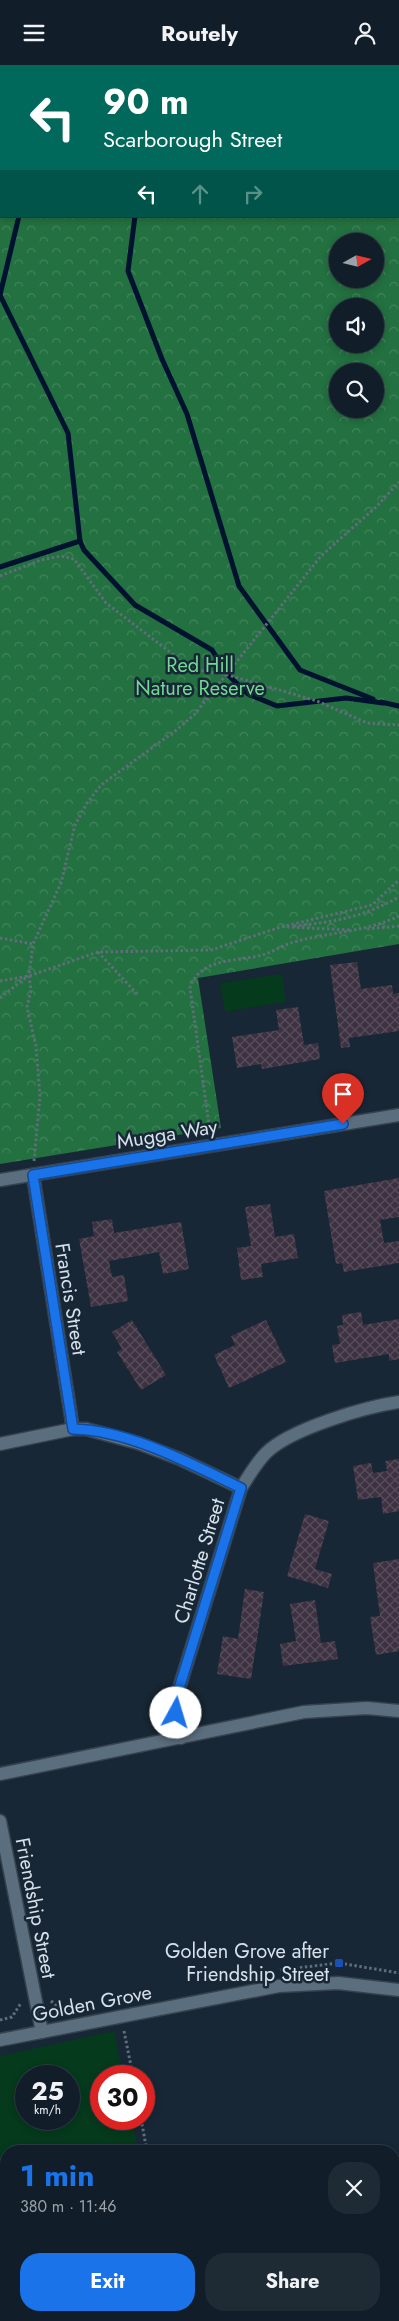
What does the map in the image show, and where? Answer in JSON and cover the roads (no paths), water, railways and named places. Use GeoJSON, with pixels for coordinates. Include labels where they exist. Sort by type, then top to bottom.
{"type":"FeatureCollection","features":[{"type":"Feature","properties":{"kind":"street","name":"Mugga Way"},"geometry":{"type":"LineString","coordinates":[[0,1180],[399,1115]]}},
{"type":"Feature","properties":{"kind":"street","name":"Francis Street"},"geometry":{"type":"LineString","coordinates":[[33,1175],[73,1429]]}},
{"type":"Feature","properties":{"kind":"street","name":"Charlotte Street"},"geometry":{"type":"LineString","coordinates":[[181,1738],[176,1713],[177,1695],[241,1488],[267,1452],[297,1433],[342,1417],[399,1402]]}},
{"type":"Feature","properties":{"kind":"street"},"geometry":{"type":"LineString","coordinates":[[0,1444],[73,1429],[96,1431],[138,1443],[180,1459],[241,1488]]}},
{"type":"Feature","properties":{"kind":"street"},"geometry":{"type":"LineString","coordinates":[[0,1774],[304,1712],[367,1708],[399,1711]]}},
{"type":"Feature","properties":{"kind":"street","name":"Friendship Street"},"geometry":{"type":"LineString","coordinates":[[0,1821],[42,2032]]}},
{"type":"Feature","properties":{"kind":"street","name":"Golden Grove"},"geometry":{"type":"LineString","coordinates":[[0,2040],[243,1992],[304,1984],[338,1983],[399,1990]]}},
{"type":"Feature","properties":{"kind":"waterway"},"geometry":{"type":"LineString","coordinates":[[19,217],[0,295],[68,433],[80,541],[84,550],[135,605],[212,650],[228,675],[248,694],[277,706],[346,698],[383,703]]}},
{"type":"Feature","properties":{"kind":"waterway"},"geometry":{"type":"LineString","coordinates":[[135,217],[128,271],[162,359],[187,414],[239,586],[300,670],[373,699]]}},
{"type":"Feature","properties":{"kind":"waterway"},"geometry":{"type":"LineString","coordinates":[[0,567],[80,541]]}},
{"type":"Feature","properties":{"kind":"waterway"},"geometry":{"type":"LineString","coordinates":[[381,702],[399,706]]}},
{"type":"Feature","properties":{"kind":"place","name":"Golden Grove after Friendship Street"},"geometry":{"type":"Point","coordinates":[339,1963]}},
{"type":"Feature","properties":{"kind":"park label","name":"Red Hill Nature Reserve"},"geometry":{"type":"Point","coordinates":[200,676]}}]}
